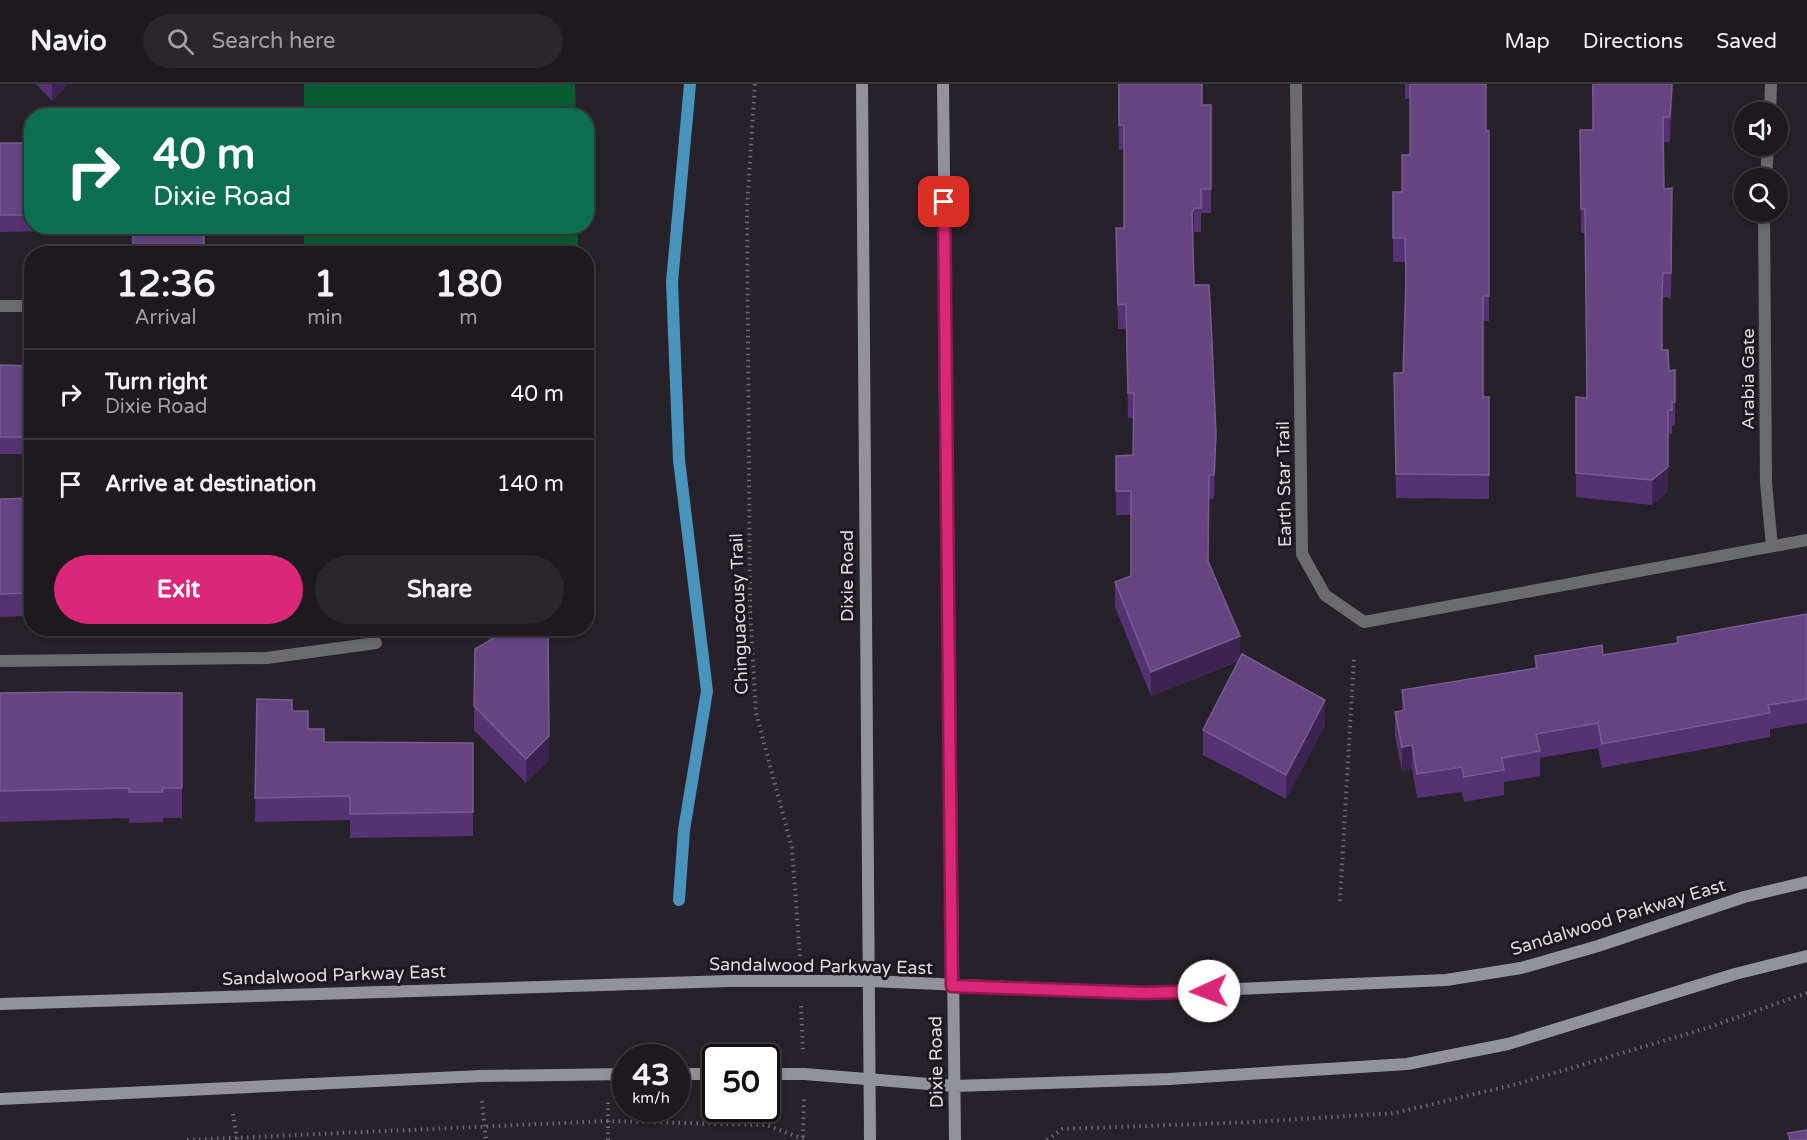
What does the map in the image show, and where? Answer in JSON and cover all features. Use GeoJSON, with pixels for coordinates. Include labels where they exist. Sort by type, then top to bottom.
{"type":"FeatureCollection","features":[{"type":"Feature","properties":{"kind":"main road","name":"Dixie Road"},"geometry":{"type":"LineString","coordinates":[[862,84],[870,1140]]}},
{"type":"Feature","properties":{"kind":"main road","name":"Dixie Road"},"geometry":{"type":"LineString","coordinates":[[943,84],[955,1140]]}},
{"type":"Feature","properties":{"kind":"main road","name":"Sandalwood Parkway East"},"geometry":{"type":"LineString","coordinates":[[0,1004],[800,981],[870,981],[1144,993],[1446,980],[1521,969],[1744,897],[1807,882]]}},
{"type":"Feature","properties":{"kind":"main road"},"geometry":{"type":"LineString","coordinates":[[780,1074],[954,1086],[1169,1079],[1407,1064],[1508,1044],[1735,974],[1807,956]]}},
{"type":"Feature","properties":{"kind":"main road"},"geometry":{"type":"LineString","coordinates":[[0,1099],[481,1076],[612,1074]]}},
{"type":"Feature","properties":{"kind":"street","name":"Earth Star Trail"},"geometry":{"type":"LineString","coordinates":[[1296,84],[1302,554],[1325,595],[1364,622],[1807,540]]}},
{"type":"Feature","properties":{"kind":"street"},"geometry":{"type":"LineString","coordinates":[[1770,102],[1771,84]]}},
{"type":"Feature","properties":{"kind":"street","name":"Arabia Gate"},"geometry":{"type":"LineString","coordinates":[[1764,222],[1766,483],[1772,546]]}},
{"type":"Feature","properties":{"kind":"street"},"geometry":{"type":"LineString","coordinates":[[0,306],[24,306]]}},
{"type":"Feature","properties":{"kind":"street"},"geometry":{"type":"LineString","coordinates":[[0,661],[267,658],[376,643]]}},
{"type":"Feature","properties":{"kind":"path","name":"Chinguacousy Trail"},"geometry":{"type":"LineString","coordinates":[[755,84],[747,207],[750,608],[756,713],[792,848],[798,909],[805,1139]]}},
{"type":"Feature","properties":{"kind":"path"},"geometry":{"type":"LineString","coordinates":[[1340,901],[1354,657]]}},
{"type":"Feature","properties":{"kind":"path"},"geometry":{"type":"LineString","coordinates":[[481,1076],[486,1140]]}},
{"type":"Feature","properties":{"kind":"path"},"geometry":{"type":"LineString","coordinates":[[187,1140],[607,1121],[766,1125],[805,1139]]}},
{"type":"Feature","properties":{"kind":"path"},"geometry":{"type":"LineString","coordinates":[[607,1121],[608,1140]]}},
{"type":"Feature","properties":{"kind":"green space"},"geometry":{"type":"Polygon","coordinates":[[[304,84],[575,84],[576,108],[304,108],[304,84]]]}},
{"type":"Feature","properties":{"kind":"green space"},"geometry":{"type":"Polygon","coordinates":[[[304,234],[578,234],[578,246],[304,246],[304,234]]]}},
{"type":"Feature","properties":{"kind":"building"},"geometry":{"type":"Polygon","coordinates":[[[1119,84],[1202,84],[1202,105],[1211,105],[1211,189],[1201,189],[1201,208],[1194,208],[1192,213],[1194,285],[1209,285],[1212,342],[1216,435],[1214,475],[1209,475],[1208,561],[1240,636],[1151,672],[1115,582],[1131,576],[1131,491],[1116,491],[1116,456],[1133,455],[1134,393],[1128,393],[1126,304],[1118,305],[1116,228],[1124,228],[1124,125],[1119,125],[1119,84]]]}},
{"type":"Feature","properties":{"kind":"building"},"geometry":{"type":"Polygon","coordinates":[[[1410,84],[1486,84],[1486,131],[1489,131],[1489,296],[1483,296],[1483,397],[1489,397],[1489,475],[1396,474],[1394,373],[1403,373],[1406,280],[1405,238],[1393,238],[1393,192],[1402,192],[1402,155],[1410,155],[1410,84]]]}},
{"type":"Feature","properties":{"kind":"building"},"geometry":{"type":"Polygon","coordinates":[[[1593,84],[1672,84],[1670,117],[1663,117],[1664,189],[1672,188],[1671,273],[1663,273],[1662,350],[1668,350],[1669,371],[1675,370],[1675,402],[1672,402],[1672,410],[1668,410],[1668,467],[1652,480],[1576,473],[1576,397],[1587,398],[1585,209],[1581,209],[1580,130],[1593,130],[1593,84]]]}},
{"type":"Feature","properties":{"kind":"building"},"geometry":{"type":"Polygon","coordinates":[[[0,143],[24,143],[24,215],[0,215],[0,143]]]}},
{"type":"Feature","properties":{"kind":"building"},"geometry":{"type":"Polygon","coordinates":[[[133,234],[204,234],[204,246],[133,246],[133,234]]]}},
{"type":"Feature","properties":{"kind":"building"},"geometry":{"type":"Polygon","coordinates":[[[0,365],[24,366],[24,437],[0,437],[0,365]]]}},
{"type":"Feature","properties":{"kind":"building"},"geometry":{"type":"Polygon","coordinates":[[[24,498],[24,593],[0,594],[0,499],[24,498]]]}},
{"type":"Feature","properties":{"kind":"building"},"geometry":{"type":"Polygon","coordinates":[[[1807,614],[1807,699],[1768,705],[1770,713],[1602,744],[1598,723],[1536,734],[1540,751],[1502,758],[1504,770],[1464,777],[1462,767],[1417,774],[1412,745],[1402,747],[1395,712],[1405,710],[1402,690],[1537,668],[1535,656],[1602,645],[1603,655],[1678,643],[1677,637],[1807,614]]]}},
{"type":"Feature","properties":{"kind":"building"},"geometry":{"type":"Polygon","coordinates":[[[548,636],[549,736],[526,759],[474,706],[475,649],[496,637],[548,636]]]}},
{"type":"Feature","properties":{"kind":"building"},"geometry":{"type":"Polygon","coordinates":[[[1242,654],[1325,700],[1286,775],[1203,730],[1242,654]]]}},
{"type":"Feature","properties":{"kind":"building"},"geometry":{"type":"Polygon","coordinates":[[[0,693],[182,693],[182,788],[162,788],[163,792],[129,792],[129,788],[0,791],[0,693]]]}},
{"type":"Feature","properties":{"kind":"building"},"geometry":{"type":"Polygon","coordinates":[[[257,699],[292,700],[292,711],[308,711],[308,729],[324,729],[324,742],[473,743],[473,812],[350,814],[350,796],[255,798],[257,699]]]}},
{"type":"Feature","properties":{"kind":"building"},"geometry":{"type":"Polygon","coordinates":[[[1807,1130],[1807,1140],[1790,1140],[1788,1133],[1807,1130]]]}},
{"type":"Feature","properties":{"kind":"waterway"},"geometry":{"type":"LineString","coordinates":[[679,900],[684,830],[707,691],[679,460],[672,282],[690,84]]}},
{"type":"Feature","properties":{"kind":"route"},"geometry":{"type":"LineString","coordinates":[[944,202],[953,907],[952,986],[1144,993],[1209,991]]}}]}
